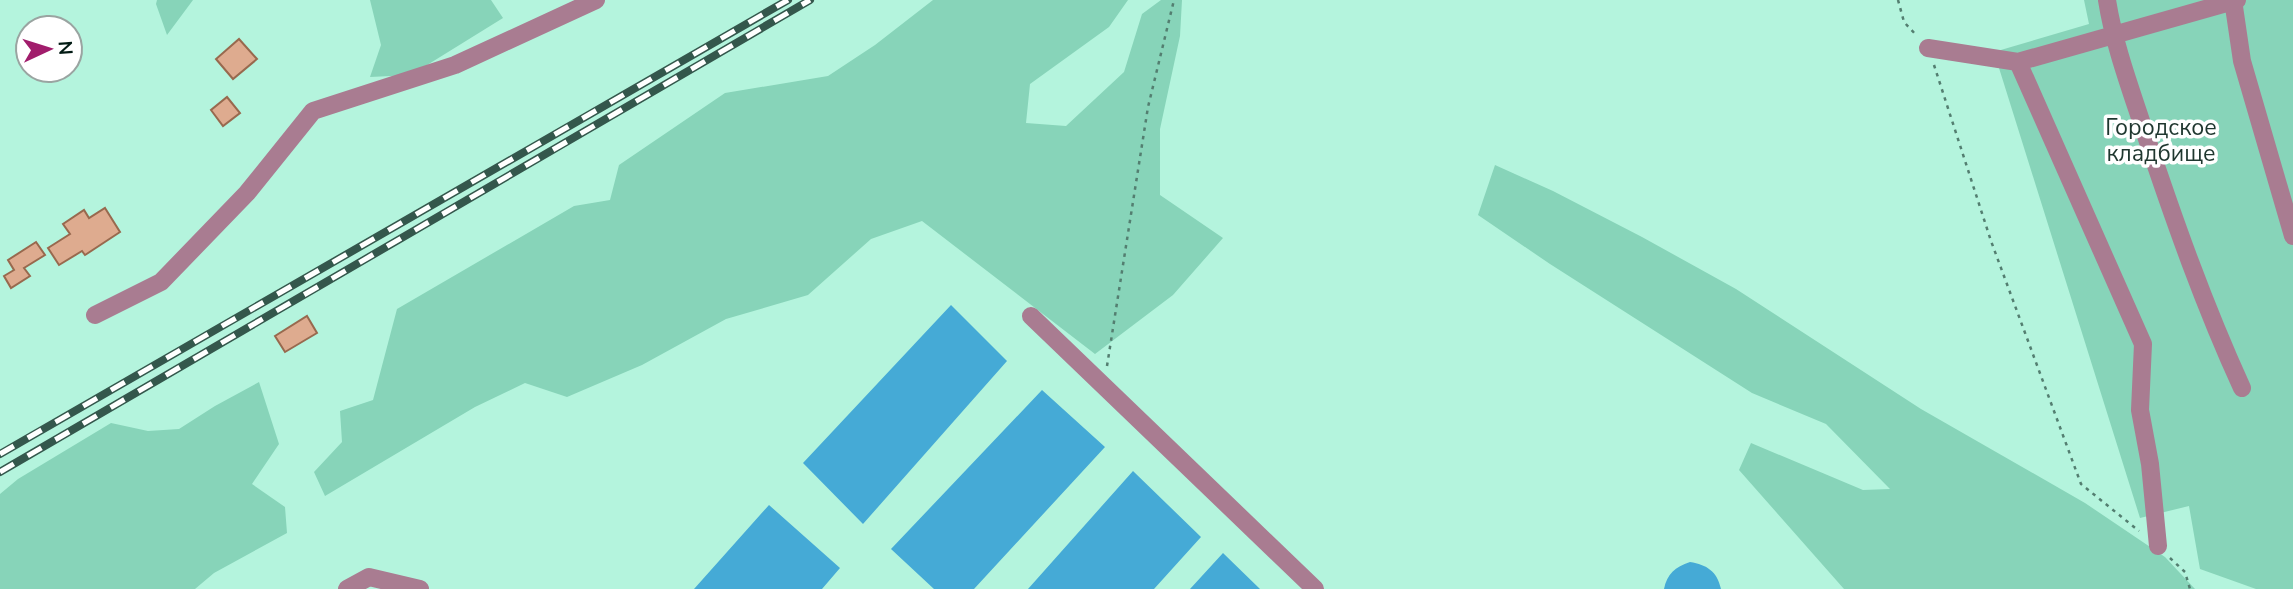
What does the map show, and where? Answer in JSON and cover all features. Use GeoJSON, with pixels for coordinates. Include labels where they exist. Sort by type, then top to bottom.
{"type":"FeatureCollection","features":[{"type":"Feature","properties":{"kind":"street"},"geometry":{"type":"LineString","coordinates":[[95,315],[161,282],[247,193],[313,111],[455,65],[596,0]]}},
{"type":"Feature","properties":{"kind":"street"},"geometry":{"type":"LineString","coordinates":[[2107,0],[2122,63],[2172,214],[2211,321],[2242,388]]}},
{"type":"Feature","properties":{"kind":"street"},"geometry":{"type":"LineString","coordinates":[[1928,48],[2018,62],[2234,0],[2242,61],[2293,236]]}},
{"type":"Feature","properties":{"kind":"street"},"geometry":{"type":"LineString","coordinates":[[2018,62],[2143,344],[2140,410],[2151,464],[2158,546]]}},
{"type":"Feature","properties":{"kind":"street"},"geometry":{"type":"LineString","coordinates":[[1031,316],[1315,589]]}},
{"type":"Feature","properties":{"kind":"street"},"geometry":{"type":"LineString","coordinates":[[347,589],[369,578],[420,589]]}},
{"type":"Feature","properties":{"kind":"path"},"geometry":{"type":"LineString","coordinates":[[1104,387],[1148,107],[1174,0]]}},
{"type":"Feature","properties":{"kind":"path"},"geometry":{"type":"LineString","coordinates":[[1898,0],[1904,22],[1928,48],[1990,241],[2081,484],[2158,546],[2185,572],[2190,589]]}},
{"type":"Feature","properties":{"kind":"green space"},"geometry":{"type":"Polygon","coordinates":[[[157,0],[193,0],[167,35],[156,4],[157,0]]]}},
{"type":"Feature","properties":{"kind":"green space"},"geometry":{"type":"Polygon","coordinates":[[[370,0],[491,0],[503,18],[411,75],[370,77],[381,45],[370,0]]]}},
{"type":"Feature","properties":{"kind":"green space"},"geometry":{"type":"Polygon","coordinates":[[[933,0],[1128,0],[1109,27],[1030,84],[1026,123],[1066,126],[1124,72],[1142,14],[1161,0],[1182,0],[1180,36],[1160,129],[1160,195],[1223,238],[1173,295],[1095,354],[922,221],[871,239],[808,295],[726,319],[642,365],[567,397],[525,383],[475,407],[325,496],[314,472],[342,442],[340,411],[373,400],[397,309],[574,206],[610,200],[619,165],[725,93],[828,76],[875,45],[933,0]]]}},
{"type":"Feature","properties":{"kind":"green space","name":"Городское кладбище"},"geometry":{"type":"Polygon","coordinates":[[[2084,0],[2293,0],[2293,589],[2256,589],[2200,569],[2189,506],[2140,518],[1994,52],[2089,24],[2084,0]]]}},
{"type":"Feature","properties":{"kind":"green space"},"geometry":{"type":"Polygon","coordinates":[[[1495,165],[1553,191],[1736,289],[1921,409],[2085,503],[2165,557],[2195,589],[1844,589],[1739,470],[1751,443],[1863,490],[1890,489],[1826,424],[1752,393],[1478,215],[1495,165]]]}},
{"type":"Feature","properties":{"kind":"green space"},"geometry":{"type":"Polygon","coordinates":[[[259,382],[279,444],[252,484],[285,507],[287,533],[214,573],[195,589],[0,589],[0,494],[18,479],[111,423],[148,431],[179,429],[259,382]]]}},
{"type":"Feature","properties":{"kind":"water"},"geometry":{"type":"Polygon","coordinates":[[[951,305],[1007,361],[863,524],[803,463],[951,305]]]}},
{"type":"Feature","properties":{"kind":"water"},"geometry":{"type":"Polygon","coordinates":[[[1042,390],[1105,447],[974,589],[934,589],[891,549],[1042,390]]]}},
{"type":"Feature","properties":{"kind":"water"},"geometry":{"type":"Polygon","coordinates":[[[1133,471],[1201,537],[1154,589],[1028,589],[1133,471]]]}},
{"type":"Feature","properties":{"kind":"water"},"geometry":{"type":"Polygon","coordinates":[[[769,505],[840,568],[822,589],[694,589],[769,505]]]}},
{"type":"Feature","properties":{"kind":"water"},"geometry":{"type":"Polygon","coordinates":[[[1223,553],[1260,589],[1190,589],[1223,553]]]}},
{"type":"Feature","properties":{"kind":"water"},"geometry":{"type":"Polygon","coordinates":[[[1690,562],[1710,570],[1721,589],[1664,589],[1672,572],[1690,562]]]}},
{"type":"Feature","properties":{"kind":"building"},"geometry":{"type":"Polygon","coordinates":[[[239,39],[257,59],[233,79],[216,59],[239,39]]]}},
{"type":"Feature","properties":{"kind":"building"},"geometry":{"type":"Polygon","coordinates":[[[227,97],[240,113],[223,126],[211,110],[227,97]]]}},
{"type":"Feature","properties":{"kind":"building"},"geometry":{"type":"Polygon","coordinates":[[[105,208],[120,232],[85,255],[82,251],[59,265],[48,248],[70,234],[63,224],[84,210],[89,218],[105,208]]]}},
{"type":"Feature","properties":{"kind":"building"},"geometry":{"type":"Polygon","coordinates":[[[36,242],[45,255],[24,268],[30,276],[11,288],[4,276],[14,270],[8,260],[36,242]]]}},
{"type":"Feature","properties":{"kind":"building"},"geometry":{"type":"Polygon","coordinates":[[[307,316],[317,333],[285,352],[275,336],[307,316]]]}},
{"type":"Feature","properties":{"kind":"railway"},"geometry":{"type":"LineString","coordinates":[[0,454],[788,0]]}},
{"type":"Feature","properties":{"kind":"railway"},"geometry":{"type":"LineString","coordinates":[[0,472],[810,0]]}}]}
